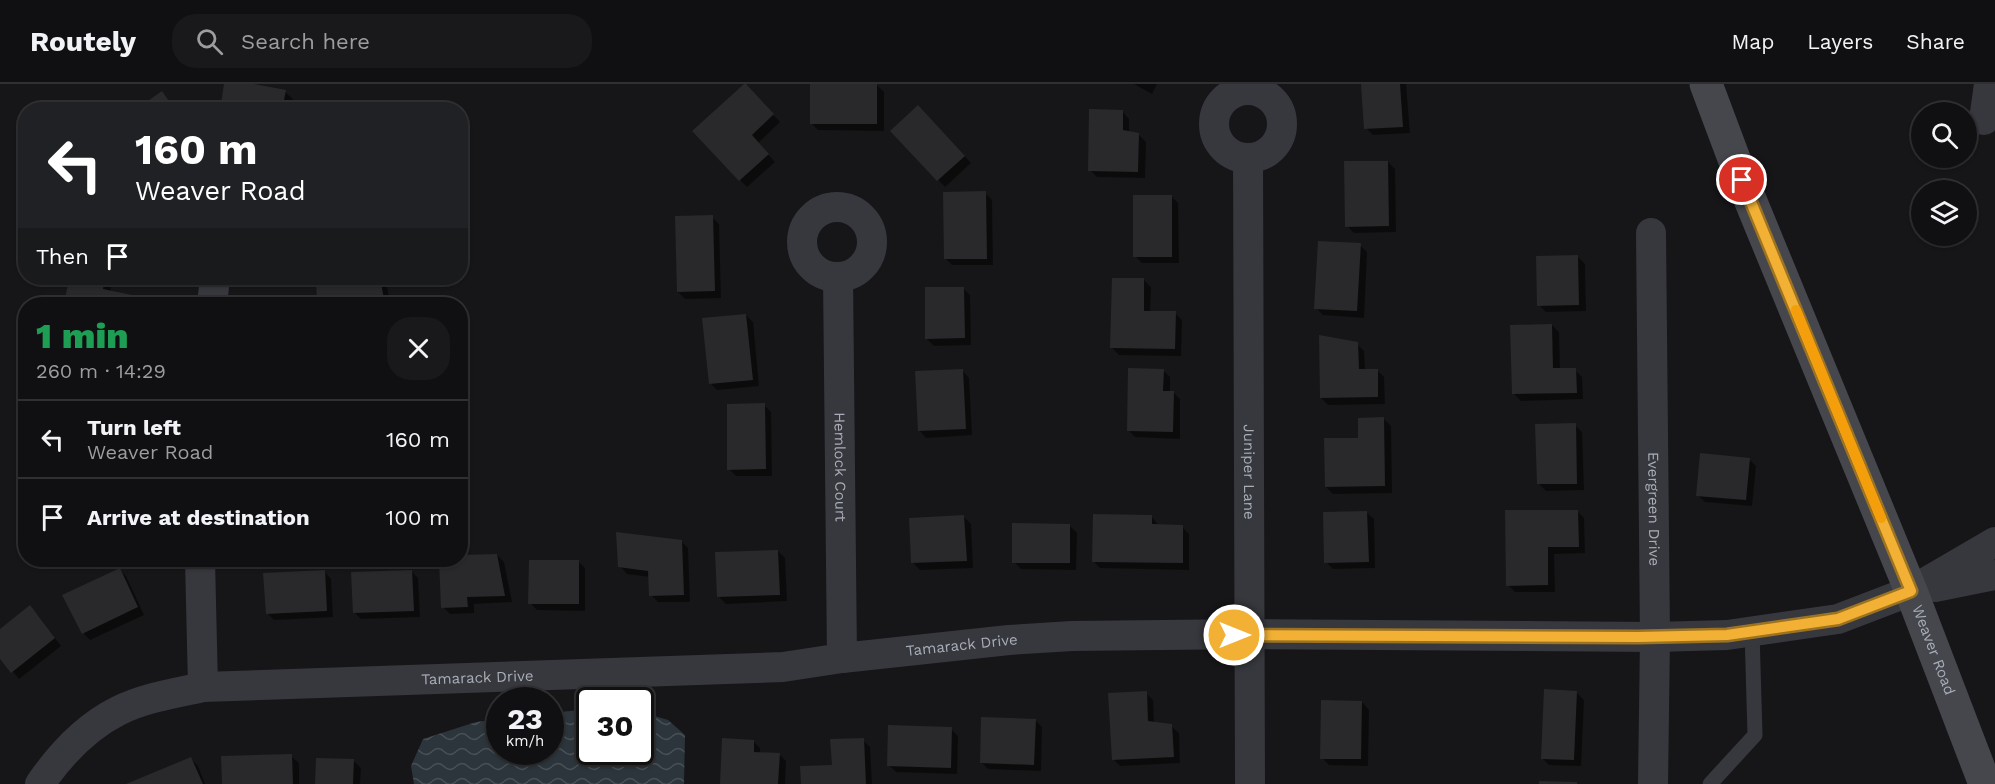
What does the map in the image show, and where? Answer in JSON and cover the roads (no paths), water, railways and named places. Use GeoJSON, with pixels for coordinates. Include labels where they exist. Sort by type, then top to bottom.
{"type":"FeatureCollection","features":[{"type":"Feature","properties":{"kind":"main road","name":"Weaver Road"},"geometry":{"type":"LineString","coordinates":[[1706,84],[1742,180],[1911,591],[1985,784]]}},
{"type":"Feature","properties":{"kind":"street"},"geometry":{"type":"LineString","coordinates":[[1984,120],[1989,84]]}},
{"type":"Feature","properties":{"kind":"street","name":"Juniper Lane"},"geometry":{"type":"LineString","coordinates":[[1248,158],[1250,784]]}},
{"type":"Feature","properties":{"kind":"street","name":"Evergreen Drive"},"geometry":{"type":"LineString","coordinates":[[1651,233],[1655,637],[1653,784]]}},
{"type":"Feature","properties":{"kind":"street","name":"Hemlock Court"},"geometry":{"type":"LineString","coordinates":[[838,277],[842,658]]}},
{"type":"Feature","properties":{"kind":"street"},"geometry":{"type":"LineString","coordinates":[[1911,591],[1995,542]]}},
{"type":"Feature","properties":{"kind":"street"},"geometry":{"type":"LineString","coordinates":[[200,567],[203,687]]}},
{"type":"Feature","properties":{"kind":"street"},"geometry":{"type":"LineString","coordinates":[[1911,591],[1995,575]]}},
{"type":"Feature","properties":{"kind":"street","name":"Tamarack Drive"},"geometry":{"type":"LineString","coordinates":[[40,784],[56,761],[83,735],[117,711],[156,697],[203,687],[783,667],[1009,639],[1072,636],[1251,634],[1655,637],[1727,635],[1838,619],[1911,591]]}},
{"type":"Feature","properties":{"kind":"lane"},"geometry":{"type":"LineString","coordinates":[[1710,784],[1755,735],[1752,631]]}},
{"type":"Feature","properties":{"kind":"water"},"geometry":{"type":"Polygon","coordinates":[[[576,710],[576,765],[654,765],[654,716],[668,720],[685,735],[684,784],[414,784],[411,766],[423,739],[486,721],[486,765],[564,765],[564,712],[576,710]]]}}]}
